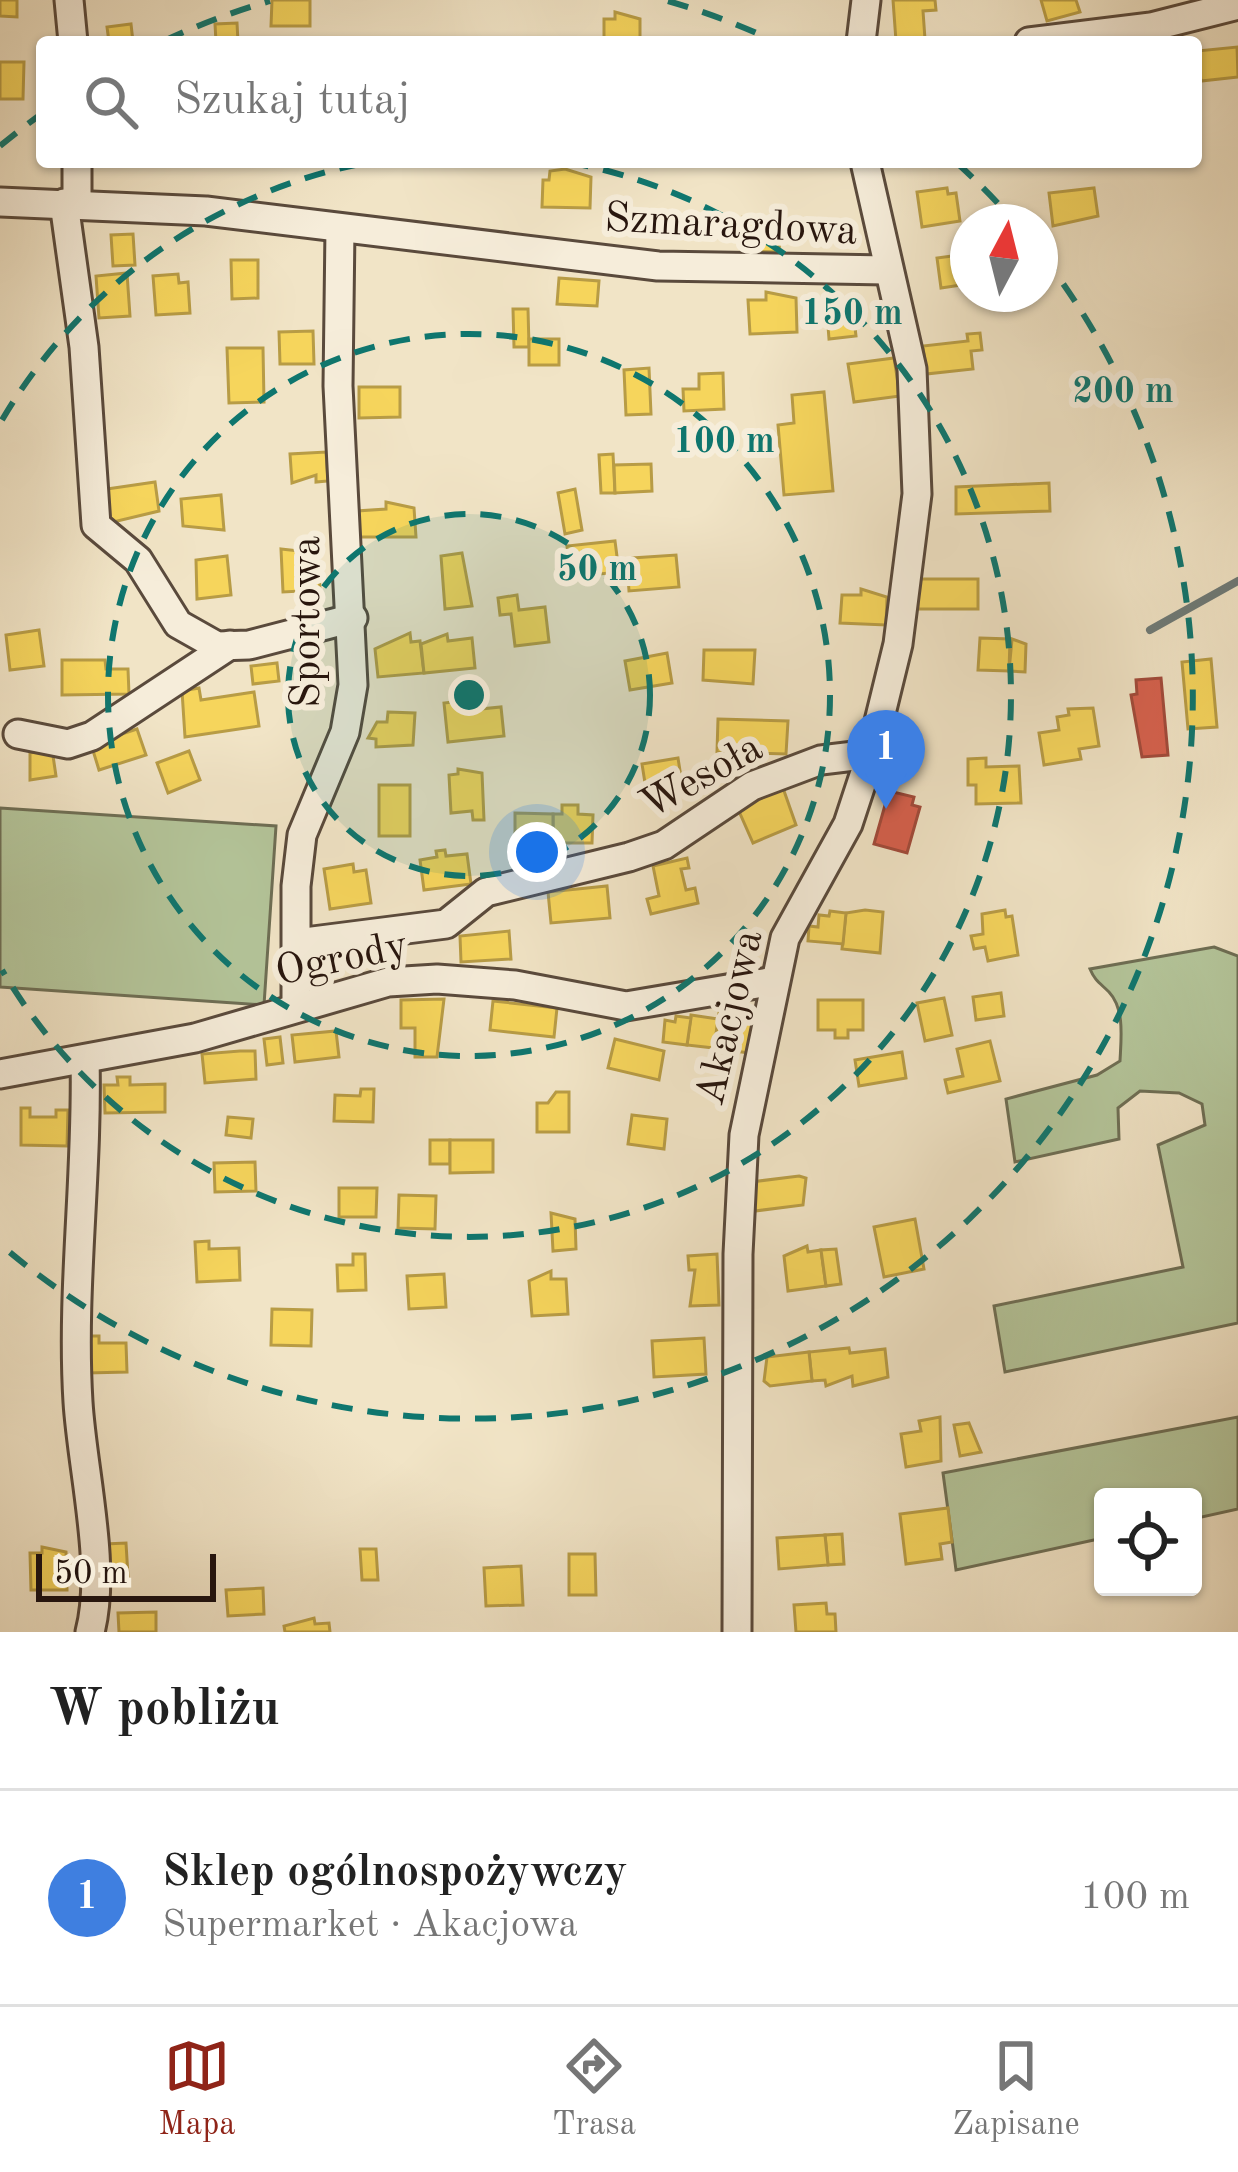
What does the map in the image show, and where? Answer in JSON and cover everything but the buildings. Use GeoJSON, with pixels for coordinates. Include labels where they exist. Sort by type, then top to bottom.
{"type":"FeatureCollection","features":[{"type":"Feature","properties":{"kind":"street"},"geometry":{"type":"LineString","coordinates":[[69,0],[72,36]]}},
{"type":"Feature","properties":{"kind":"street"},"geometry":{"type":"LineString","coordinates":[[863,36],[866,0]]}},
{"type":"Feature","properties":{"kind":"street"},"geometry":{"type":"LineString","coordinates":[[1078,36],[1151,27],[1238,5]]}},
{"type":"Feature","properties":{"kind":"street"},"geometry":{"type":"LineString","coordinates":[[76,168],[71,203],[96,525],[137,560],[186,632],[217,646],[353,618]]}},
{"type":"Feature","properties":{"kind":"street","name":"Akacjowa"},"geometry":{"type":"LineString","coordinates":[[736,1632],[739,1186],[775,981],[791,922],[848,824],[871,754],[898,644],[919,454],[912,369],[866,168]]}},
{"type":"Feature","properties":{"kind":"street","name":"Szmaragdowa"},"geometry":{"type":"LineString","coordinates":[[0,202],[206,211],[658,266],[886,270]]}},
{"type":"Feature","properties":{"kind":"street","name":"Sportowa"},"geometry":{"type":"LineString","coordinates":[[296,1006],[302,835],[345,732],[353,685],[338,386],[340,229]]}},
{"type":"Feature","properties":{"kind":"street"},"geometry":{"type":"LineString","coordinates":[[19,734],[68,744],[92,736],[230,645]]}},
{"type":"Feature","properties":{"kind":"street","name":"Wesoła"},"geometry":{"type":"LineString","coordinates":[[297,943],[446,924],[486,892],[664,845],[752,786],[821,760],[871,754]]}},
{"type":"Feature","properties":{"kind":"street","name":"Ogrody"},"geometry":{"type":"LineString","coordinates":[[0,1074],[195,1038],[388,982],[437,979],[626,1006],[775,981]]}},
{"type":"Feature","properties":{"kind":"street"},"geometry":{"type":"LineString","coordinates":[[85,1059],[87,1141],[76,1322],[94,1596],[90,1632]]}},
{"type":"Feature","properties":{"kind":"green space"},"geometry":{"type":"Polygon","coordinates":[[[0,808],[276,826],[264,1005],[0,987],[0,808]]]}},
{"type":"Feature","properties":{"kind":"green space"},"geometry":{"type":"Polygon","coordinates":[[[1214,947],[1238,956],[1238,1323],[1005,1372],[994,1306],[1183,1267],[1158,1145],[1205,1125],[1202,1104],[1179,1093],[1140,1091],[1118,1108],[1119,1139],[1015,1162],[1006,1099],[1097,1075],[1120,1061],[1118,1007],[1090,969],[1214,947]]]}},
{"type":"Feature","properties":{"kind":"green space"},"geometry":{"type":"Polygon","coordinates":[[[1238,1417],[1238,1509],[1202,1517],[1202,1488],[1094,1488],[1094,1540],[956,1570],[943,1473],[1238,1417]]]}},
{"type":"Feature","properties":{"kind":"waterway"},"geometry":{"type":"LineString","coordinates":[[1150,630],[1238,581]]}},
{"type":"Feature","properties":{"kind":"place","name":"Sklep ogólnospożywczy"},"geometry":{"type":"Point","coordinates":[886,809]}}]}
